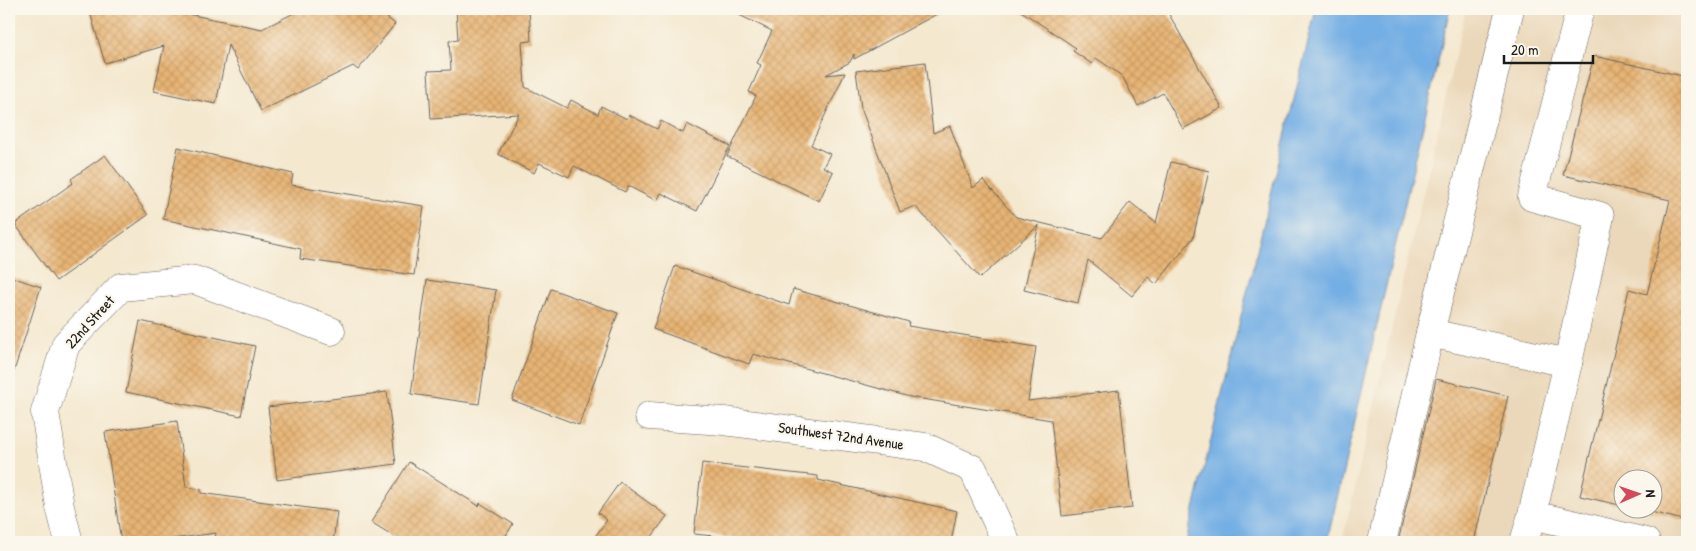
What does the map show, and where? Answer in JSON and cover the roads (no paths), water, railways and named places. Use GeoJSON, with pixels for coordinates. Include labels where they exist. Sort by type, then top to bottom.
{"type":"FeatureCollection","features":[{"type":"Feature","properties":{"kind":"street"},"geometry":{"type":"LineString","coordinates":[[1382,542],[1430,333],[1510,9]]}},
{"type":"Feature","properties":{"kind":"street"},"geometry":{"type":"LineString","coordinates":[[1524,542],[1532,516],[1568,363],[1600,216],[1532,197],[1580,9]]}},
{"type":"Feature","properties":{"kind":"street","name":"22nd Street"},"geometry":{"type":"LineString","coordinates":[[69,542],[60,508],[45,412],[66,344],[121,287],[195,280],[331,331]]}},
{"type":"Feature","properties":{"kind":"street"},"geometry":{"type":"LineString","coordinates":[[1430,333],[1568,363]]}},
{"type":"Feature","properties":{"kind":"street","name":"Southwest 72nd Avenue"},"geometry":{"type":"LineString","coordinates":[[649,416],[724,421],[925,447],[973,469],[1001,530]]}},
{"type":"Feature","properties":{"kind":"street"},"geometry":{"type":"LineString","coordinates":[[1532,516],[1580,534],[1646,542]]}},
{"type":"Feature","properties":{"kind":"water"},"geometry":{"type":"Polygon","coordinates":[[[1316,9],[1450,9],[1327,542],[1186,542],[1316,9]]]}}]}
